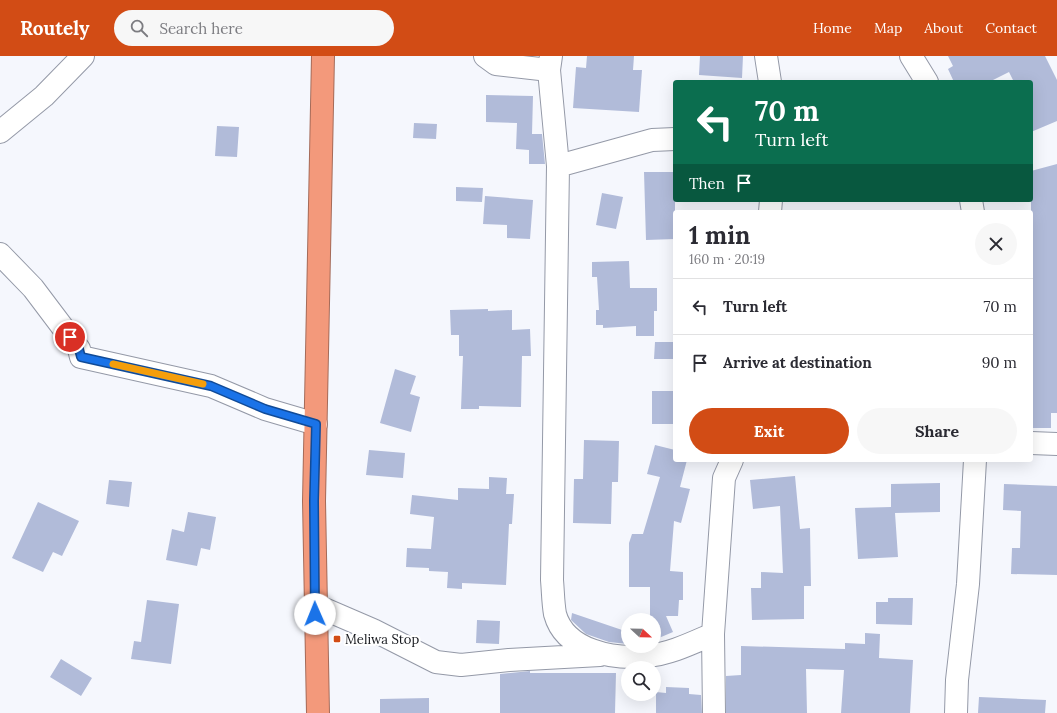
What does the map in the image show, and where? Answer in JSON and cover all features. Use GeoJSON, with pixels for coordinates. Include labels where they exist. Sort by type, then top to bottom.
{"type":"FeatureCollection","features":[{"type":"Feature","properties":{"kind":"highway"},"geometry":{"type":"LineString","coordinates":[[318,713],[314,501],[323,56]]}},
{"type":"Feature","properties":{"kind":"street"},"geometry":{"type":"LineString","coordinates":[[0,132],[44,96],[83,56]]}},
{"type":"Feature","properties":{"kind":"street"},"geometry":{"type":"LineString","coordinates":[[485,56],[496,64],[550,63],[558,166],[552,580],[555,614],[565,632],[579,644],[604,655]]}},
{"type":"Feature","properties":{"kind":"street"},"geometry":{"type":"LineString","coordinates":[[766,56],[770,80]]}},
{"type":"Feature","properties":{"kind":"street"},"geometry":{"type":"LineString","coordinates":[[911,56],[926,80]]}},
{"type":"Feature","properties":{"kind":"street"},"geometry":{"type":"LineString","coordinates":[[558,166],[652,140],[673,139]]}},
{"type":"Feature","properties":{"kind":"street"},"geometry":{"type":"LineString","coordinates":[[0,254],[38,295],[79,349],[81,357],[211,386],[265,409],[316,424]]}},
{"type":"Feature","properties":{"kind":"street"},"geometry":{"type":"LineString","coordinates":[[1033,443],[1057,444]]}},
{"type":"Feature","properties":{"kind":"street"},"geometry":{"type":"LineString","coordinates":[[714,713],[713,634],[724,478],[731,462]]}},
{"type":"Feature","properties":{"kind":"street"},"geometry":{"type":"LineString","coordinates":[[956,713],[957,680],[968,584],[975,462]]}},
{"type":"Feature","properties":{"kind":"street"},"geometry":{"type":"LineString","coordinates":[[315,605],[373,630],[436,662],[461,665],[509,660],[604,655],[647,656],[691,644],[713,634]]}},
{"type":"Feature","properties":{"kind":"building"},"geometry":{"type":"Polygon","coordinates":[[[587,56],[634,56],[633,70],[642,70],[639,112],[573,108],[576,67],[586,68],[587,56]]]}},
{"type":"Feature","properties":{"kind":"building"},"geometry":{"type":"Polygon","coordinates":[[[700,56],[743,56],[742,78],[699,75],[700,56]]]}},
{"type":"Feature","properties":{"kind":"building"},"geometry":{"type":"Polygon","coordinates":[[[948,56],[1045,56],[1057,80],[1057,121],[1033,131],[1033,80],[1013,80],[1009,72],[993,80],[953,80],[948,69],[953,66],[948,56]]]}},
{"type":"Feature","properties":{"kind":"building"},"geometry":{"type":"Polygon","coordinates":[[[486,95],[533,96],[532,134],[542,134],[545,164],[529,164],[529,150],[516,149],[517,123],[486,122],[486,95]]]}},
{"type":"Feature","properties":{"kind":"building"},"geometry":{"type":"Polygon","coordinates":[[[414,123],[437,124],[436,139],[413,138],[414,123]]]}},
{"type":"Feature","properties":{"kind":"building"},"geometry":{"type":"Polygon","coordinates":[[[217,126],[239,127],[237,157],[215,156],[217,126]]]}},
{"type":"Feature","properties":{"kind":"building"},"geometry":{"type":"Polygon","coordinates":[[[1057,164],[1057,413],[1051,413],[1051,428],[1033,428],[1033,210],[1031,210],[1031,202],[1033,202],[1033,170],[1057,164]]]}},
{"type":"Feature","properties":{"kind":"building"},"geometry":{"type":"Polygon","coordinates":[[[644,172],[673,172],[673,202],[675,202],[675,210],[673,210],[673,239],[646,240],[644,172]]]}},
{"type":"Feature","properties":{"kind":"building"},"geometry":{"type":"Polygon","coordinates":[[[456,187],[483,188],[482,202],[456,201],[456,187]]]}},
{"type":"Feature","properties":{"kind":"building"},"geometry":{"type":"Polygon","coordinates":[[[602,193],[623,197],[616,229],[596,225],[602,193]]]}},
{"type":"Feature","properties":{"kind":"building"},"geometry":{"type":"Polygon","coordinates":[[[485,196],[533,200],[530,239],[507,238],[507,225],[483,224],[485,196]]]}},
{"type":"Feature","properties":{"kind":"building"},"geometry":{"type":"Polygon","coordinates":[[[629,261],[630,288],[657,288],[657,311],[654,311],[654,336],[636,336],[636,326],[603,328],[603,325],[596,325],[596,310],[599,310],[597,277],[592,277],[592,262],[629,261]]]}},
{"type":"Feature","properties":{"kind":"building"},"geometry":{"type":"Polygon","coordinates":[[[488,309],[488,311],[512,310],[512,330],[530,329],[531,356],[522,356],[521,407],[479,406],[479,409],[461,409],[463,356],[459,356],[459,335],[451,335],[450,310],[488,309]]]}},
{"type":"Feature","properties":{"kind":"building"},"geometry":{"type":"Polygon","coordinates":[[[655,342],[673,342],[673,359],[654,359],[655,342]]]}},
{"type":"Feature","properties":{"kind":"building"},"geometry":{"type":"Polygon","coordinates":[[[395,369],[416,376],[410,394],[420,397],[411,432],[380,423],[395,369]]]}},
{"type":"Feature","properties":{"kind":"building"},"geometry":{"type":"Polygon","coordinates":[[[652,391],[673,391],[673,424],[652,424],[652,391]]]}},
{"type":"Feature","properties":{"kind":"building"},"geometry":{"type":"Polygon","coordinates":[[[584,440],[619,441],[618,482],[612,482],[611,524],[573,523],[574,479],[583,479],[584,440]]]}},
{"type":"Feature","properties":{"kind":"building"},"geometry":{"type":"Polygon","coordinates":[[[655,445],[673,450],[673,462],[686,462],[680,487],[690,489],[681,523],[674,521],[670,571],[683,572],[683,600],[679,600],[678,616],[666,616],[673,632],[661,637],[661,613],[650,613],[650,587],[629,587],[629,543],[632,534],[643,534],[660,477],[647,474],[655,445]]]}},
{"type":"Feature","properties":{"kind":"building"},"geometry":{"type":"Polygon","coordinates":[[[369,450],[405,453],[403,478],[366,475],[369,450]]]}},
{"type":"Feature","properties":{"kind":"building"},"geometry":{"type":"Polygon","coordinates":[[[795,476],[800,529],[810,528],[811,586],[804,586],[804,619],[752,620],[751,588],[761,588],[761,572],[783,573],[780,506],[753,509],[750,480],[795,476]]]}},
{"type":"Feature","properties":{"kind":"building"},"geometry":{"type":"Polygon","coordinates":[[[489,477],[507,478],[506,494],[514,494],[512,524],[509,524],[506,585],[462,583],[462,589],[447,588],[448,572],[429,571],[429,568],[406,567],[407,548],[431,549],[434,517],[410,514],[412,495],[458,500],[458,488],[489,489],[489,477]]]}},
{"type":"Feature","properties":{"kind":"building"},"geometry":{"type":"Polygon","coordinates":[[[109,480],[132,482],[129,507],[106,504],[109,480]]]}},
{"type":"Feature","properties":{"kind":"building"},"geometry":{"type":"Polygon","coordinates":[[[940,483],[940,512],[895,513],[898,557],[858,559],[855,508],[891,507],[891,484],[940,483]]]}},
{"type":"Feature","properties":{"kind":"building"},"geometry":{"type":"Polygon","coordinates":[[[1004,484],[1057,486],[1057,575],[1011,574],[1012,548],[1020,548],[1021,511],[1003,510],[1004,484]]]}},
{"type":"Feature","properties":{"kind":"building"},"geometry":{"type":"Polygon","coordinates":[[[38,502],[79,521],[62,556],[53,552],[43,572],[12,558],[38,502]]]}},
{"type":"Feature","properties":{"kind":"building"},"geometry":{"type":"Polygon","coordinates":[[[188,512],[216,517],[210,550],[201,548],[197,566],[166,560],[172,529],[184,532],[188,512]]]}},
{"type":"Feature","properties":{"kind":"building"},"geometry":{"type":"Polygon","coordinates":[[[888,598],[913,598],[912,625],[876,624],[876,602],[888,602],[888,598]]]}},
{"type":"Feature","properties":{"kind":"building"},"geometry":{"type":"Polygon","coordinates":[[[147,600],[179,604],[171,664],[131,659],[134,641],[141,642],[147,600]]]}},
{"type":"Feature","properties":{"kind":"building"},"geometry":{"type":"Polygon","coordinates":[[[572,613],[621,630],[621,643],[609,642],[586,634],[571,620],[572,613]]]}},
{"type":"Feature","properties":{"kind":"building"},"geometry":{"type":"Polygon","coordinates":[[[477,620],[500,621],[499,644],[476,643],[477,620]]]}},
{"type":"Feature","properties":{"kind":"building"},"geometry":{"type":"Polygon","coordinates":[[[865,633],[880,634],[879,658],[913,660],[910,713],[841,713],[844,670],[806,669],[807,713],[726,713],[726,676],[741,675],[741,646],[845,649],[845,643],[865,644],[865,633]]]}},
{"type":"Feature","properties":{"kind":"building"},"geometry":{"type":"Polygon","coordinates":[[[61,659],[92,678],[81,696],[50,677],[61,659]]]}},
{"type":"Feature","properties":{"kind":"building"},"geometry":{"type":"Polygon","coordinates":[[[530,671],[530,673],[616,673],[615,713],[500,713],[500,674],[530,671]]]}},
{"type":"Feature","properties":{"kind":"building"},"geometry":{"type":"Polygon","coordinates":[[[666,687],[689,688],[689,694],[701,695],[702,713],[656,713],[656,701],[661,701],[661,692],[666,693],[666,687]]]}},
{"type":"Feature","properties":{"kind":"building"},"geometry":{"type":"Polygon","coordinates":[[[979,697],[1046,700],[1045,713],[978,713],[979,697]]]}},
{"type":"Feature","properties":{"kind":"building"},"geometry":{"type":"Polygon","coordinates":[[[429,698],[429,713],[380,713],[380,699],[429,698]]]}},
{"type":"Feature","properties":{"kind":"slow traffic"},"geometry":{"type":"LineString","coordinates":[[113,364],[203,384]]}},
{"type":"Feature","properties":{"kind":"place","name":"Meliwa Stop"},"geometry":{"type":"Point","coordinates":[337,639]}},
{"type":"Feature","properties":{"kind":"route"},"geometry":{"type":"LineString","coordinates":[[70,337],[79,349],[81,357],[211,386],[265,409],[316,424],[314,501],[315,614]]}}]}
